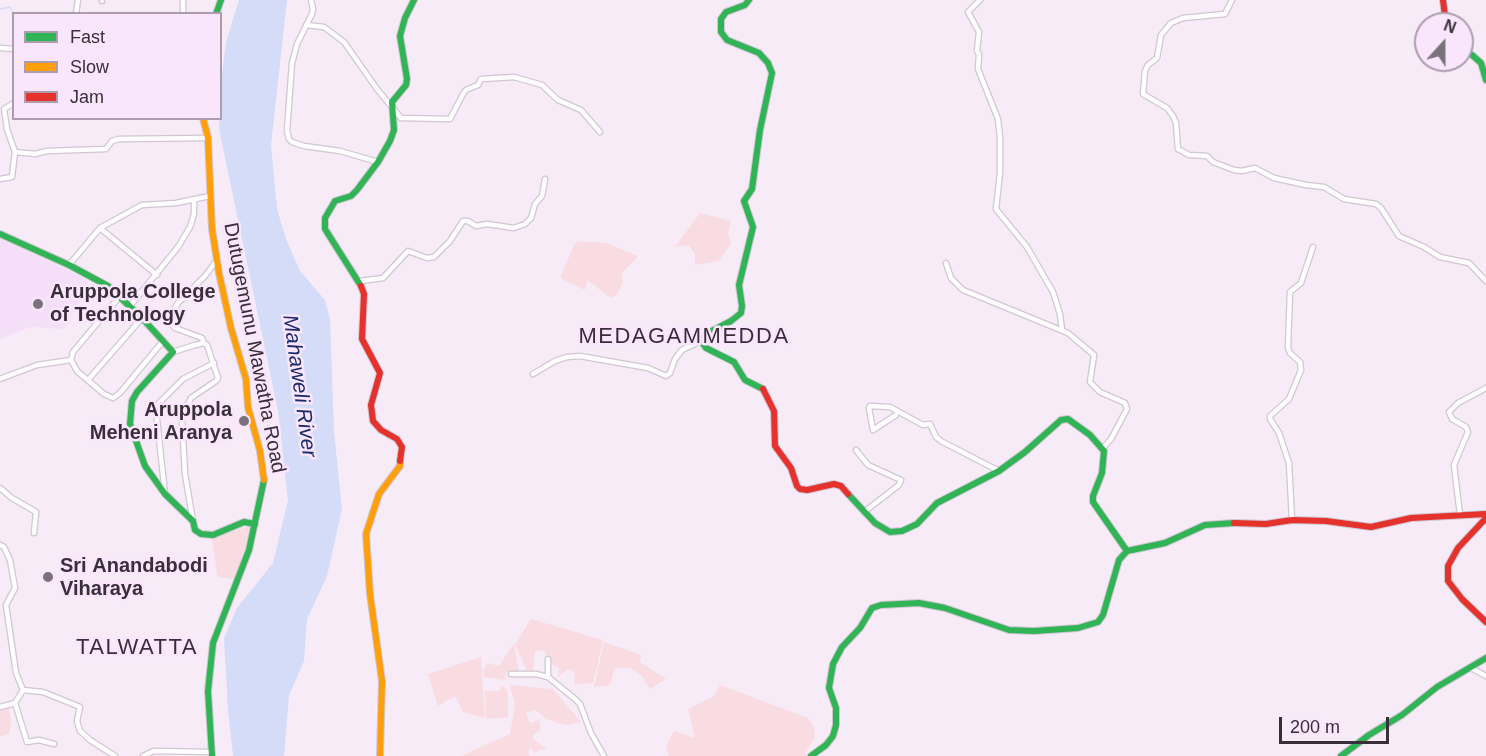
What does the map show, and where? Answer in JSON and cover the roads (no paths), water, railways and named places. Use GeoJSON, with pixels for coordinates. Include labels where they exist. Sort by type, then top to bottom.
{"type":"FeatureCollection","features":[{"type":"Feature","properties":{"kind":"street"},"geometry":{"type":"LineString","coordinates":[[310,0],[313,9],[297,44],[292,63],[287,131],[289,139],[304,146],[340,151],[378,162]]}},
{"type":"Feature","properties":{"kind":"street"},"geometry":{"type":"LineString","coordinates":[[380,756],[382,681],[369,585],[366,534],[379,494],[400,466],[402,447],[397,439],[376,427],[371,415],[372,399],[380,373],[362,339],[365,302],[360,281],[325,229],[325,218],[335,201],[351,196],[378,162],[394,130],[391,105],[405,85],[407,78],[400,36],[405,18],[414,0]]}},
{"type":"Feature","properties":{"kind":"street"},"geometry":{"type":"LineString","coordinates":[[533,374],[555,361],[580,356],[648,368],[666,376],[670,373],[675,358],[682,350],[701,341],[708,333],[741,313],[741,271],[753,227],[744,201],[752,189],[760,130],[772,73],[768,63],[759,53],[727,40],[721,32],[721,19],[726,12],[745,5],[749,0]]}},
{"type":"Feature","properties":{"kind":"street"},"geometry":{"type":"LineString","coordinates":[[980,0],[968,12],[979,33],[978,69],[998,119],[1000,173],[996,209],[1027,247],[1053,291],[1062,330]]}},
{"type":"Feature","properties":{"kind":"street"},"geometry":{"type":"LineString","coordinates":[[1233,0],[1225,14],[1183,18],[1171,23],[1161,35],[1157,58],[1148,65],[1145,71],[1143,94],[1167,108],[1173,116],[1176,123],[1178,149],[1189,155],[1207,156],[1213,162],[1234,170],[1255,168],[1277,179],[1324,187],[1344,199],[1376,204],[1400,236],[1440,257],[1469,263],[1486,281]]}},
{"type":"Feature","properties":{"kind":"street"},"geometry":{"type":"LineString","coordinates":[[306,25],[324,27],[344,42],[377,89],[401,118],[450,118],[466,90],[478,85],[481,79],[514,77],[542,85],[558,100],[581,110],[600,132]]}},
{"type":"Feature","properties":{"kind":"street"},"geometry":{"type":"LineString","coordinates":[[1474,57],[1481,63],[1486,80]]}},
{"type":"Feature","properties":{"kind":"street"},"geometry":{"type":"LineString","coordinates":[[0,179],[12,177],[15,152],[7,129],[4,109],[12,105]]}},
{"type":"Feature","properties":{"kind":"street","name":"Dutugemunu Mawatha Road"},"geometry":{"type":"LineString","coordinates":[[204,120],[208,138],[212,229],[217,260],[231,328],[246,379],[248,408],[265,484],[249,550],[213,643],[208,691],[211,754]]}},
{"type":"Feature","properties":{"kind":"street"},"geometry":{"type":"LineString","coordinates":[[15,152],[34,154],[47,151],[106,150],[112,141],[119,139],[208,138]]}},
{"type":"Feature","properties":{"kind":"street"},"geometry":{"type":"LineString","coordinates":[[360,281],[383,278],[408,251],[427,258],[434,256],[450,241],[463,221],[476,226],[487,224],[514,228],[525,224],[531,218],[532,209],[542,196],[545,179]]}},
{"type":"Feature","properties":{"kind":"street"},"geometry":{"type":"LineString","coordinates":[[69,265],[100,228],[142,205],[194,201],[210,196]]}},
{"type":"Feature","properties":{"kind":"street"},"geometry":{"type":"LineString","coordinates":[[130,306],[178,247],[190,227],[194,214],[194,201]]}},
{"type":"Feature","properties":{"kind":"street"},"geometry":{"type":"LineString","coordinates":[[100,228],[157,275]]}},
{"type":"Feature","properties":{"kind":"street"},"geometry":{"type":"LineString","coordinates":[[0,234],[98,279],[120,296],[173,352]]}},
{"type":"Feature","properties":{"kind":"street"},"geometry":{"type":"LineString","coordinates":[[1292,520],[1289,463],[1279,433],[1270,416],[1289,399],[1301,370],[1300,362],[1288,348],[1290,292],[1301,285],[1313,247]]}},
{"type":"Feature","properties":{"kind":"street"},"geometry":{"type":"LineString","coordinates":[[217,260],[205,276],[178,303],[168,318],[175,328],[202,338],[204,344],[207,345],[218,378],[191,398],[184,411],[182,419],[185,474],[195,530],[207,536],[244,522],[255,524]]}},
{"type":"Feature","properties":{"kind":"street"},"geometry":{"type":"LineString","coordinates":[[946,263],[951,278],[963,290],[1062,330],[1094,354],[1090,378],[1093,386],[1100,392],[1120,399],[1126,405],[1126,413],[1121,422],[1111,439],[1102,448]]}},
{"type":"Feature","properties":{"kind":"street"},"geometry":{"type":"LineString","coordinates":[[70,360],[73,352],[120,296]]}},
{"type":"Feature","properties":{"kind":"street"},"geometry":{"type":"LineString","coordinates":[[88,380],[142,318]]}},
{"type":"Feature","properties":{"kind":"street"},"geometry":{"type":"LineString","coordinates":[[70,360],[77,371],[110,397],[115,397],[163,341]]}},
{"type":"Feature","properties":{"kind":"street"},"geometry":{"type":"LineString","coordinates":[[701,341],[706,348],[734,362],[745,380],[761,387],[767,395],[774,411],[774,446],[791,468],[798,488],[807,490],[838,484],[864,512],[890,532],[902,531],[917,524],[929,510],[945,498],[999,471],[1048,430],[1065,419],[1078,425],[1102,448],[1104,463],[1093,502],[1127,551]]}},
{"type":"Feature","properties":{"kind":"street"},"geometry":{"type":"LineString","coordinates":[[193,521],[165,494],[145,466],[134,441],[130,412],[137,392],[173,352],[204,344]]}},
{"type":"Feature","properties":{"kind":"street"},"geometry":{"type":"LineString","coordinates":[[0,379],[37,365],[70,360]]}},
{"type":"Feature","properties":{"kind":"street"},"geometry":{"type":"LineString","coordinates":[[165,494],[156,410],[159,403],[183,379],[214,363]]}},
{"type":"Feature","properties":{"kind":"street"},"geometry":{"type":"LineString","coordinates":[[1460,515],[1455,465],[1468,432],[1466,427],[1452,419],[1449,412],[1458,403],[1486,388]]}},
{"type":"Feature","properties":{"kind":"street"},"geometry":{"type":"LineString","coordinates":[[896,415],[873,430],[869,408],[885,406],[896,409],[923,424],[930,424],[936,437],[941,441],[999,471]]}},
{"type":"Feature","properties":{"kind":"street"},"geometry":{"type":"LineString","coordinates":[[856,450],[868,465],[901,480],[899,485],[864,512]]}},
{"type":"Feature","properties":{"kind":"street"},"geometry":{"type":"LineString","coordinates":[[0,488],[36,512],[34,533]]}},
{"type":"Feature","properties":{"kind":"street"},"geometry":{"type":"LineString","coordinates":[[811,756],[826,745],[833,736],[836,725],[836,708],[829,688],[833,663],[842,647],[860,628],[872,608],[881,605],[919,603],[971,615],[993,626],[1009,630],[1078,628],[1098,622],[1103,615],[1119,560],[1127,551],[1165,543],[1205,525],[1266,524],[1292,520],[1326,521],[1371,527],[1411,518],[1486,516]]}},
{"type":"Feature","properties":{"kind":"street"},"geometry":{"type":"LineString","coordinates":[[1486,516],[1458,548],[1448,566],[1448,581],[1462,599],[1486,622]]}},
{"type":"Feature","properties":{"kind":"street"},"geometry":{"type":"LineString","coordinates":[[0,545],[4,547],[10,560],[15,588],[6,605],[16,673],[23,690]]}},
{"type":"Feature","properties":{"kind":"street"},"geometry":{"type":"LineString","coordinates":[[1341,756],[1369,735],[1402,715],[1437,687],[1486,658]]}},
{"type":"Feature","properties":{"kind":"street"},"geometry":{"type":"LineString","coordinates":[[548,659],[548,677]]}},
{"type":"Feature","properties":{"kind":"street"},"geometry":{"type":"LineString","coordinates":[[1471,668],[1486,676]]}},
{"type":"Feature","properties":{"kind":"street"},"geometry":{"type":"LineString","coordinates":[[511,674],[536,674],[548,677],[579,704],[604,756]]}},
{"type":"Feature","properties":{"kind":"street"},"geometry":{"type":"LineString","coordinates":[[0,707],[15,703],[23,690]]}},
{"type":"Feature","properties":{"kind":"street"},"geometry":{"type":"LineString","coordinates":[[23,690],[43,692],[81,707],[77,721],[80,731],[115,756]]}},
{"type":"Feature","properties":{"kind":"street"},"geometry":{"type":"LineString","coordinates":[[15,703],[27,742],[39,740],[54,744]]}},
{"type":"Feature","properties":{"kind":"street"},"geometry":{"type":"LineString","coordinates":[[143,756],[154,751],[211,754]]}},
{"type":"Feature","properties":{"kind":"water","name":"Mahaweli River"},"geometry":{"type":"Polygon","coordinates":[[[239,0],[287,0],[271,145],[277,209],[286,239],[300,271],[325,300],[330,319],[334,432],[342,509],[327,576],[307,619],[304,661],[289,695],[284,756],[233,756],[228,710],[224,638],[237,608],[273,563],[288,500],[278,411],[219,129],[219,120],[222,120],[222,75],[226,42],[239,0]]]}},
{"type":"Feature","properties":{"kind":"waterway"},"geometry":{"type":"LineString","coordinates":[[0,9],[10,7],[13,12]]}},
{"type":"Feature","properties":{"kind":"place","name":"Aruppola College of Technology"},"geometry":{"type":"Point","coordinates":[38,304]}},
{"type":"Feature","properties":{"kind":"place","name":"Aruppola Meheni Aranya"},"geometry":{"type":"Point","coordinates":[244,421]}},
{"type":"Feature","properties":{"kind":"place","name":"Sri Anandabodi Viharaya"},"geometry":{"type":"Point","coordinates":[48,577]}},
{"type":"Feature","properties":{"kind":"district","name":"MEDAGAMMEDDA"},"geometry":{"type":"Point","coordinates":[684,337]}},
{"type":"Feature","properties":{"kind":"district","name":"TALWATTA"},"geometry":{"type":"Point","coordinates":[137,648]}}]}
